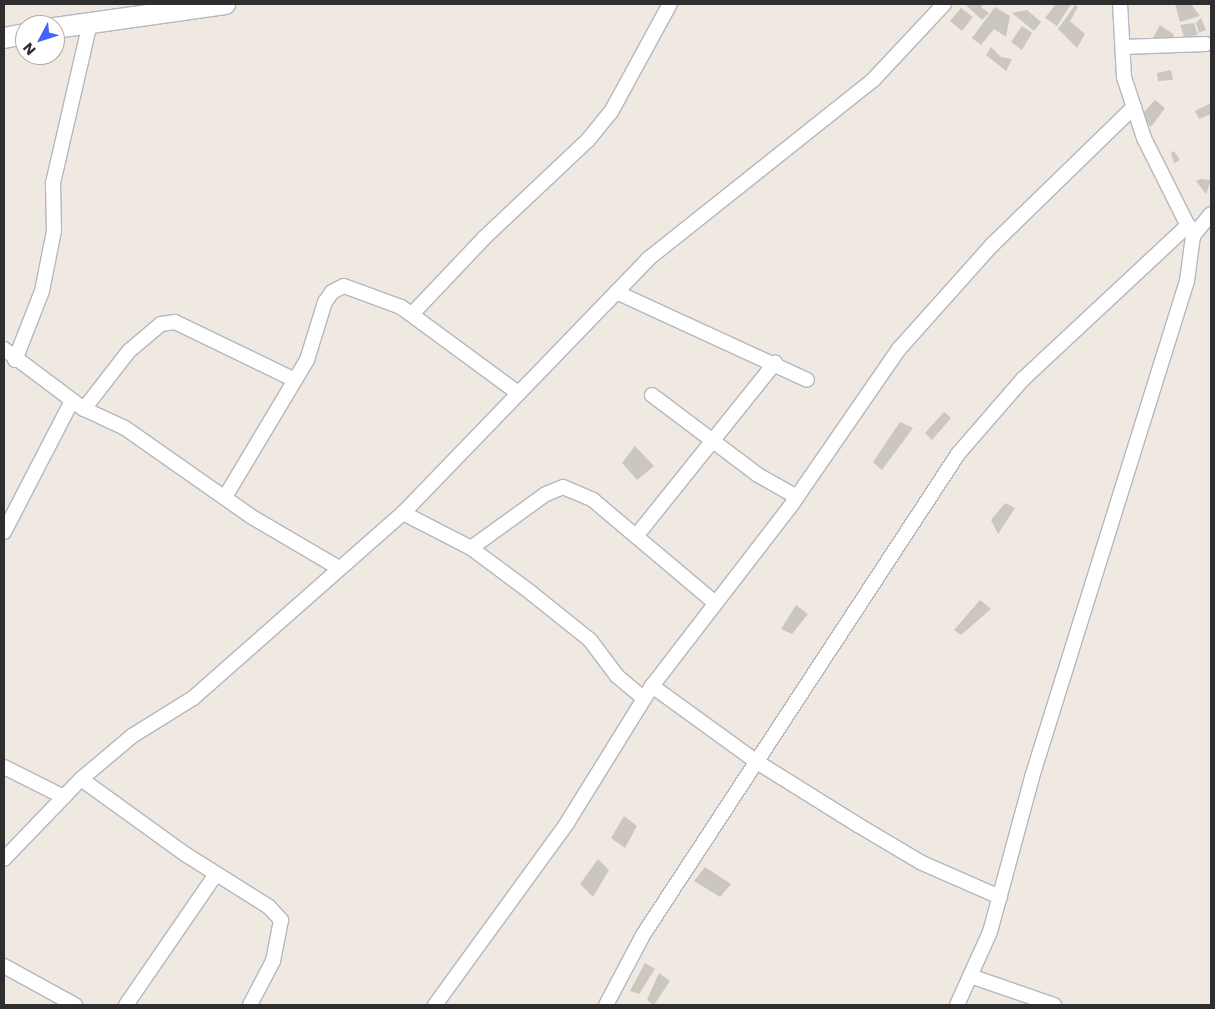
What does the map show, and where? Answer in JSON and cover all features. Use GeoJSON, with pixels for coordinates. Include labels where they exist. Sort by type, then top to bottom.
{"type":"FeatureCollection","features":[{"type":"Feature","properties":{"kind":"street"},"geometry":{"type":"LineString","coordinates":[[65,27],[225,4]]}},
{"type":"Feature","properties":{"kind":"street"},"geometry":{"type":"LineString","coordinates":[[412,314],[484,238],[588,140],[611,112],[670,4]]}},
{"type":"Feature","properties":{"kind":"street"},"geometry":{"type":"LineString","coordinates":[[4,859],[81,779],[132,736],[192,698],[403,513],[616,292],[702,214],[873,80],[944,4]]}},
{"type":"Feature","properties":{"kind":"street"},"geometry":{"type":"LineString","coordinates":[[957,1005],[1000,897],[1032,777],[1187,281],[1191,231],[1144,138],[1124,77],[1120,4]]}},
{"type":"Feature","properties":{"kind":"street"},"geometry":{"type":"LineString","coordinates":[[15,360],[42,291],[54,230],[53,183],[90,23]]}},
{"type":"Feature","properties":{"kind":"street"},"geometry":{"type":"LineString","coordinates":[[1122,47],[1206,44]]}},
{"type":"Feature","properties":{"kind":"street"},"geometry":{"type":"LineString","coordinates":[[435,1005],[568,823],[652,686],[714,602],[797,497],[899,349],[992,245],[1134,107]]}},
{"type":"Feature","properties":{"kind":"street"},"geometry":{"type":"LineString","coordinates":[[606,1005],[643,936],[958,454],[1024,379],[1211,214]]}},
{"type":"Feature","properties":{"kind":"street"},"geometry":{"type":"LineString","coordinates":[[225,497],[295,380],[332,292],[344,286],[362,291],[412,314],[518,393]]}},
{"type":"Feature","properties":{"kind":"street"},"geometry":{"type":"LineString","coordinates":[[616,292],[775,363],[807,380]]}},
{"type":"Feature","properties":{"kind":"street"},"geometry":{"type":"LineString","coordinates":[[84,409],[129,351],[161,324],[175,322],[295,380]]}},
{"type":"Feature","properties":{"kind":"street"},"geometry":{"type":"LineString","coordinates":[[4,349],[15,360],[84,409],[125,428],[225,497],[339,568]]}},
{"type":"Feature","properties":{"kind":"street"},"geometry":{"type":"LineString","coordinates":[[637,535],[775,363]]}},
{"type":"Feature","properties":{"kind":"street"},"geometry":{"type":"LineString","coordinates":[[652,395],[712,443],[797,497]]}},
{"type":"Feature","properties":{"kind":"street"},"geometry":{"type":"LineString","coordinates":[[4,532],[72,401]]}},
{"type":"Feature","properties":{"kind":"street"},"geometry":{"type":"LineString","coordinates":[[471,548],[546,494],[563,487],[593,500],[637,535],[714,602]]}},
{"type":"Feature","properties":{"kind":"street"},"geometry":{"type":"LineString","coordinates":[[403,513],[471,548],[590,640],[617,676],[644,699]]}},
{"type":"Feature","properties":{"kind":"street"},"geometry":{"type":"LineString","coordinates":[[652,686],[757,762],[922,863],[1000,897]]}},
{"type":"Feature","properties":{"kind":"street"},"geometry":{"type":"LineString","coordinates":[[4,767],[64,797]]}},
{"type":"Feature","properties":{"kind":"street"},"geometry":{"type":"LineString","coordinates":[[81,779],[216,874],[269,907],[281,920],[273,961],[250,1005]]}},
{"type":"Feature","properties":{"kind":"street"},"geometry":{"type":"LineString","coordinates":[[126,1005],[216,874]]}},
{"type":"Feature","properties":{"kind":"street"},"geometry":{"type":"LineString","coordinates":[[4,966],[76,1005]]}},
{"type":"Feature","properties":{"kind":"street"},"geometry":{"type":"LineString","coordinates":[[970,976],[1054,1005]]}},
{"type":"Feature","properties":{"kind":"building"},"geometry":{"type":"Polygon","coordinates":[[[965,4],[984,4],[981,7],[989,13],[982,20],[965,4]]]}},
{"type":"Feature","properties":{"kind":"building"},"geometry":{"type":"Polygon","coordinates":[[[1056,4],[1071,4],[1057,26],[1045,18],[1056,4]]]}},
{"type":"Feature","properties":{"kind":"building"},"geometry":{"type":"Polygon","coordinates":[[[1175,4],[1191,4],[1200,16],[1180,22],[1175,4]]]}},
{"type":"Feature","properties":{"kind":"building"},"geometry":{"type":"Polygon","coordinates":[[[1075,5],[1078,7],[1070,21],[1085,34],[1077,48],[1058,29],[1075,5]]]}},
{"type":"Feature","properties":{"kind":"building"},"geometry":{"type":"Polygon","coordinates":[[[995,7],[1010,16],[1006,37],[994,29],[981,45],[972,38],[995,7]]]}},
{"type":"Feature","properties":{"kind":"building"},"geometry":{"type":"Polygon","coordinates":[[[961,8],[973,17],[962,31],[950,21],[961,8]]]}},
{"type":"Feature","properties":{"kind":"building"},"geometry":{"type":"Polygon","coordinates":[[[1027,10],[1041,22],[1034,31],[1012,13],[1027,10]]]}},
{"type":"Feature","properties":{"kind":"building"},"geometry":{"type":"Polygon","coordinates":[[[1201,18],[1206,30],[1199,33],[1196,23],[1201,18]]]}},
{"type":"Feature","properties":{"kind":"building"},"geometry":{"type":"Polygon","coordinates":[[[1194,23],[1198,35],[1184,37],[1180,25],[1194,23]]]}},
{"type":"Feature","properties":{"kind":"building"},"geometry":{"type":"Polygon","coordinates":[[[1160,25],[1173,34],[1175,40],[1155,43],[1153,38],[1160,25]]]}},
{"type":"Feature","properties":{"kind":"building"},"geometry":{"type":"Polygon","coordinates":[[[1022,26],[1032,33],[1022,50],[1011,42],[1022,26]]]}},
{"type":"Feature","properties":{"kind":"building"},"geometry":{"type":"Polygon","coordinates":[[[991,47],[1001,57],[1012,59],[1006,71],[986,55],[991,47]]]}},
{"type":"Feature","properties":{"kind":"building"},"geometry":{"type":"Polygon","coordinates":[[[1171,70],[1173,80],[1158,81],[1157,73],[1171,70]]]}},
{"type":"Feature","properties":{"kind":"building"},"geometry":{"type":"Polygon","coordinates":[[[1155,100],[1165,108],[1151,127],[1141,115],[1155,100]]]}},
{"type":"Feature","properties":{"kind":"building"},"geometry":{"type":"Polygon","coordinates":[[[1211,103],[1211,114],[1199,119],[1195,111],[1211,103]]]}},
{"type":"Feature","properties":{"kind":"building"},"geometry":{"type":"Polygon","coordinates":[[[1174,151],[1180,160],[1174,163],[1171,153],[1174,151]]]}},
{"type":"Feature","properties":{"kind":"building"},"geometry":{"type":"Polygon","coordinates":[[[1201,179],[1211,180],[1206,194],[1196,181],[1201,179]]]}},
{"type":"Feature","properties":{"kind":"building"},"geometry":{"type":"Polygon","coordinates":[[[944,412],[951,418],[932,440],[925,433],[944,412]]]}},
{"type":"Feature","properties":{"kind":"building"},"geometry":{"type":"Polygon","coordinates":[[[900,422],[913,428],[882,470],[873,462],[900,422]]]}},
{"type":"Feature","properties":{"kind":"building"},"geometry":{"type":"Polygon","coordinates":[[[635,446],[654,466],[637,480],[622,463],[635,446]]]}},
{"type":"Feature","properties":{"kind":"building"},"geometry":{"type":"Polygon","coordinates":[[[1005,503],[1015,508],[998,534],[991,520],[1005,503]]]}},
{"type":"Feature","properties":{"kind":"building"},"geometry":{"type":"Polygon","coordinates":[[[980,600],[991,609],[961,635],[954,630],[980,600]]]}},
{"type":"Feature","properties":{"kind":"building"},"geometry":{"type":"Polygon","coordinates":[[[796,605],[808,614],[792,634],[781,629],[796,605]]]}},
{"type":"Feature","properties":{"kind":"building"},"geometry":{"type":"Polygon","coordinates":[[[624,816],[637,826],[625,848],[611,838],[624,816]]]}},
{"type":"Feature","properties":{"kind":"building"},"geometry":{"type":"Polygon","coordinates":[[[598,859],[609,870],[593,897],[580,884],[598,859]]]}},
{"type":"Feature","properties":{"kind":"building"},"geometry":{"type":"Polygon","coordinates":[[[705,867],[731,884],[720,897],[694,881],[705,867]]]}},
{"type":"Feature","properties":{"kind":"building"},"geometry":{"type":"Polygon","coordinates":[[[645,963],[655,969],[639,994],[630,991],[645,963]]]}},
{"type":"Feature","properties":{"kind":"building"},"geometry":{"type":"Polygon","coordinates":[[[659,973],[670,981],[654,1005],[647,1000],[659,973]]]}}]}
